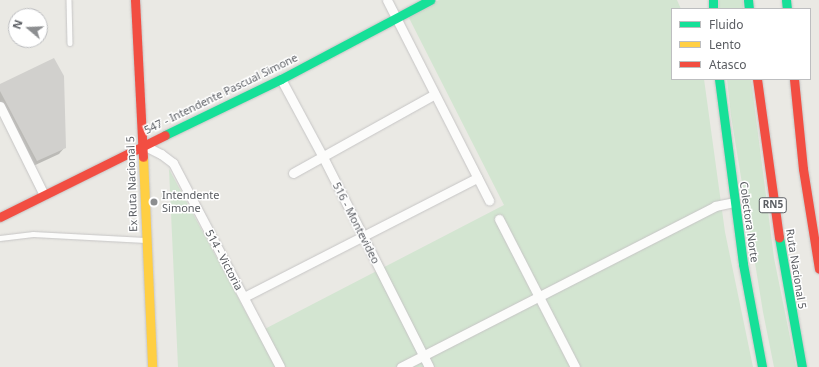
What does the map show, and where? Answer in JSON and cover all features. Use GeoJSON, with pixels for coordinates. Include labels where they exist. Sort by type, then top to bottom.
{"type":"FeatureCollection","features":[{"type":"Feature","properties":{"kind":"main road","name":"Ex Ruta Nacional 5"},"geometry":{"type":"LineString","coordinates":[[135,0],[143,145],[152,367]]}},
{"type":"Feature","properties":{"kind":"main road","name":"547 - Intendente Pascual Simone"},"geometry":{"type":"LineString","coordinates":[[0,217],[143,145],[281,79],[430,0]]}},
{"type":"Feature","properties":{"kind":"main road","name":"Colectora Norte"},"geometry":{"type":"LineString","coordinates":[[718,80],[734,202],[762,367]]}},
{"type":"Feature","properties":{"kind":"main road","name":"Ruta Nacional 5"},"geometry":{"type":"LineString","coordinates":[[757,80],[773,203],[794,330],[802,367]]}},
{"type":"Feature","properties":{"kind":"main road","name":"Ruta Nacional 5"},"geometry":{"type":"LineString","coordinates":[[794,80],[803,169],[819,269]]}},
{"type":"Feature","properties":{"kind":"street"},"geometry":{"type":"LineString","coordinates":[[387,0],[489,200]]}},
{"type":"Feature","properties":{"kind":"street","name":"516 - Montevideo"},"geometry":{"type":"LineString","coordinates":[[281,79],[323,157],[429,367]]}},
{"type":"Feature","properties":{"kind":"street"},"geometry":{"type":"LineString","coordinates":[[293,173],[435,94]]}},
{"type":"Feature","properties":{"kind":"street"},"geometry":{"type":"LineString","coordinates":[[0,106],[44,195]]}},
{"type":"Feature","properties":{"kind":"street","name":"514 - Victoria"},"geometry":{"type":"LineString","coordinates":[[143,145],[161,154],[173,163],[280,367]]}},
{"type":"Feature","properties":{"kind":"street"},"geometry":{"type":"LineString","coordinates":[[244,297],[477,178]]}},
{"type":"Feature","properties":{"kind":"street"},"geometry":{"type":"LineString","coordinates":[[401,367],[715,206],[734,202]]}},
{"type":"Feature","properties":{"kind":"street"},"geometry":{"type":"LineString","coordinates":[[499,219],[575,367]]}},
{"type":"Feature","properties":{"kind":"lane"},"geometry":{"type":"LineString","coordinates":[[69,0],[70,43]]}},
{"type":"Feature","properties":{"kind":"lane"},"geometry":{"type":"LineString","coordinates":[[0,238],[40,235],[147,240]]}},
{"type":"Feature","properties":{"kind":"green space"},"geometry":{"type":"Polygon","coordinates":[[[439,0],[677,0],[681,8],[671,8],[671,80],[704,80],[725,232],[753,367],[178,367],[169,169],[257,333],[504,205],[408,16],[439,0]]]}},
{"type":"Feature","properties":{"kind":"green space"},"geometry":{"type":"Polygon","coordinates":[[[719,0],[743,0],[743,8],[719,8],[719,0]]]}},
{"type":"Feature","properties":{"kind":"green space"},"geometry":{"type":"Polygon","coordinates":[[[727,80],[751,80],[774,258],[796,367],[774,367],[763,312],[731,116],[727,80]]]}},
{"type":"Feature","properties":{"kind":"building"},"geometry":{"type":"Polygon","coordinates":[[[54,58],[64,76],[66,148],[37,161],[0,91],[0,84],[54,58]]]}},
{"type":"Feature","properties":{"kind":"traffic: fast"},"geometry":{"type":"LineString","coordinates":[[165,135],[281,79],[430,0]]}},
{"type":"Feature","properties":{"kind":"traffic: fast"},"geometry":{"type":"LineString","coordinates":[[713,0],[713,8]]}},
{"type":"Feature","properties":{"kind":"traffic: fast"},"geometry":{"type":"LineString","coordinates":[[748,0],[749,8]]}},
{"type":"Feature","properties":{"kind":"traffic: fast"},"geometry":{"type":"LineString","coordinates":[[786,0],[787,8]]}},
{"type":"Feature","properties":{"kind":"traffic: fast"},"geometry":{"type":"LineString","coordinates":[[719,80],[743,264],[762,367]]}},
{"type":"Feature","properties":{"kind":"traffic: fast"},"geometry":{"type":"LineString","coordinates":[[779,237],[802,367]]}},
{"type":"Feature","properties":{"kind":"traffic: slow"},"geometry":{"type":"LineString","coordinates":[[143,157],[152,367]]}},
{"type":"Feature","properties":{"kind":"traffic: jam"},"geometry":{"type":"LineString","coordinates":[[135,0],[143,157]]}},
{"type":"Feature","properties":{"kind":"traffic: jam"},"geometry":{"type":"LineString","coordinates":[[757,80],[779,237]]}},
{"type":"Feature","properties":{"kind":"traffic: jam"},"geometry":{"type":"LineString","coordinates":[[794,80],[803,169],[819,269]]}},
{"type":"Feature","properties":{"kind":"traffic: jam"},"geometry":{"type":"LineString","coordinates":[[0,217],[165,135]]}},
{"type":"Feature","properties":{"kind":"place","name":"Intendente Simone"},"geometry":{"type":"Point","coordinates":[154,202]}}]}
